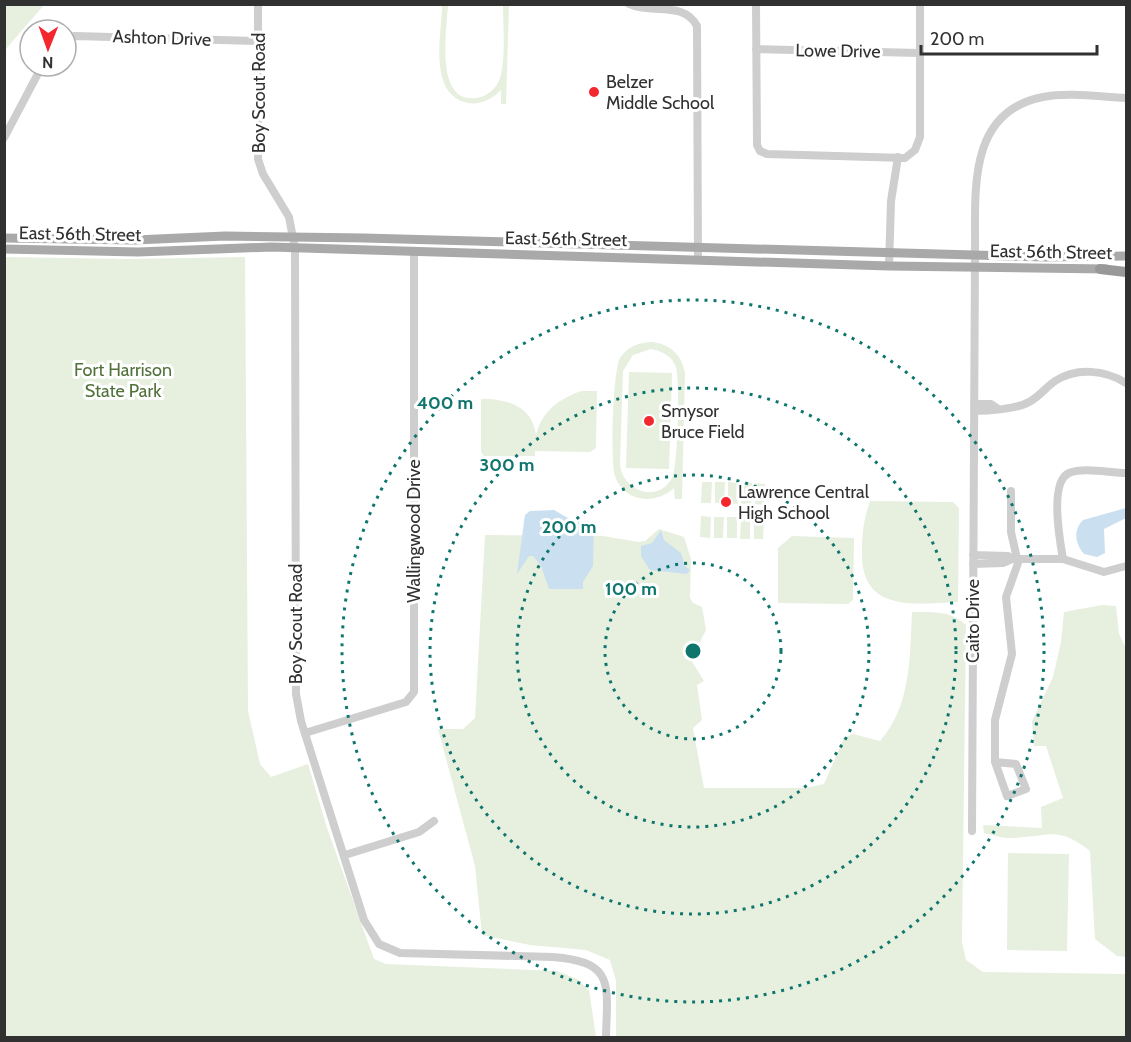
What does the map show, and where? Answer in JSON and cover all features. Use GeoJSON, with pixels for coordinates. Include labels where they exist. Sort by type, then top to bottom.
{"type":"FeatureCollection","features":[{"type":"Feature","properties":{"kind":"highway"},"geometry":{"type":"LineString","coordinates":[[1100,269],[1126,271]]}},
{"type":"Feature","properties":{"kind":"main road","name":"East 56th Street"},"geometry":{"type":"LineString","coordinates":[[4,238],[135,240],[293,237],[890,253],[1100,269]]}},
{"type":"Feature","properties":{"kind":"main road","name":"East 56th Street"},"geometry":{"type":"LineString","coordinates":[[4,249],[138,252],[228,248],[295,249],[889,266],[1126,256]]}},
{"type":"Feature","properties":{"kind":"street","name":"Boy Scout Road"},"geometry":{"type":"LineString","coordinates":[[258,4],[258,159],[263,174],[286,211],[295,249],[295,676],[299,711],[364,920],[375,940],[383,946],[408,954],[549,957],[587,963],[600,970],[606,985],[606,1038]]}},
{"type":"Feature","properties":{"kind":"street"},"geometry":{"type":"LineString","coordinates":[[629,4],[640,9],[677,9],[689,15],[697,26],[698,260]]}},
{"type":"Feature","properties":{"kind":"street"},"geometry":{"type":"LineString","coordinates":[[756,4],[757,144],[760,151],[765,154],[905,158],[912,153],[920,138],[920,4]]}},
{"type":"Feature","properties":{"kind":"street","name":"Ashton Drive"},"geometry":{"type":"LineString","coordinates":[[78,36],[258,41]]}},
{"type":"Feature","properties":{"kind":"street","name":"Lowe Drive"},"geometry":{"type":"LineString","coordinates":[[756,49],[919,53]]}},
{"type":"Feature","properties":{"kind":"street"},"geometry":{"type":"LineString","coordinates":[[4,138],[36,78]]}},
{"type":"Feature","properties":{"kind":"street","name":"Caito Drive"},"geometry":{"type":"LineString","coordinates":[[972,831],[975,261],[978,164],[986,139],[999,121],[1021,105],[1045,97],[1126,98]]}},
{"type":"Feature","properties":{"kind":"street"},"geometry":{"type":"LineString","coordinates":[[889,266],[891,201],[898,157]]}},
{"type":"Feature","properties":{"kind":"street"},"geometry":{"type":"LineString","coordinates":[[506,243],[506,255]]}},
{"type":"Feature","properties":{"kind":"street","name":"Wallingwood Drive"},"geometry":{"type":"LineString","coordinates":[[305,733],[406,702],[414,692],[414,252]]}},
{"type":"Feature","properties":{"kind":"street"},"geometry":{"type":"LineString","coordinates":[[974,408],[991,404],[997,408],[1027,404],[1054,382],[1077,372],[1102,373],[1126,383]]}},
{"type":"Feature","properties":{"kind":"street"},"geometry":{"type":"LineString","coordinates":[[1063,560],[1058,510],[1060,485],[1064,477],[1074,472],[1126,473]]}},
{"type":"Feature","properties":{"kind":"street"},"geometry":{"type":"LineString","coordinates":[[996,762],[1016,764],[1026,789],[1007,796],[996,762],[995,720],[1012,654],[1006,597],[1017,572],[1011,532],[1011,491]]}},
{"type":"Feature","properties":{"kind":"street"},"geometry":{"type":"LineString","coordinates":[[973,560],[1008,556],[1015,559],[1063,560],[1099,571],[1113,571],[1126,566]]}},
{"type":"Feature","properties":{"kind":"street"},"geometry":{"type":"LineString","coordinates":[[345,855],[419,832],[434,821]]}},
{"type":"Feature","properties":{"kind":"green space"},"geometry":{"type":"Polygon","coordinates":[[[4,5],[44,5],[33,18],[18,18],[18,35],[5,50],[4,5]]]}},
{"type":"Feature","properties":{"kind":"green space"},"geometry":{"type":"Polygon","coordinates":[[[442,5],[448,5],[445,48],[449,80],[455,91],[466,98],[484,96],[493,90],[499,81],[504,52],[503,5],[509,5],[506,104],[501,104],[501,90],[486,101],[468,103],[455,98],[447,88],[442,76],[439,46],[442,5]]]}},
{"type":"Feature","properties":{"kind":"green space","name":"Fort Harrison State Park"},"geometry":{"type":"Polygon","coordinates":[[[5,257],[126,259],[245,257],[248,711],[260,764],[271,777],[308,764],[327,828],[374,959],[386,964],[557,971],[577,979],[589,990],[596,1037],[5,1038],[5,257]]]}},
{"type":"Feature","properties":{"kind":"green space"},"geometry":{"type":"Polygon","coordinates":[[[647,342],[658,343],[670,348],[681,361],[685,373],[682,499],[675,499],[674,488],[650,499],[633,496],[625,492],[615,476],[613,467],[614,397],[618,366],[620,358],[626,351],[647,342]],[[651,349],[633,355],[623,371],[620,464],[627,481],[642,491],[650,492],[658,491],[666,486],[672,478],[676,458],[678,423],[676,367],[669,357],[651,349]]]}},
{"type":"Feature","properties":{"kind":"green space","name":"Smysor Bruce Field"},"geometry":{"type":"Polygon","coordinates":[[[629,372],[672,373],[669,469],[626,468],[629,372]]]}},
{"type":"Feature","properties":{"kind":"green space"},"geometry":{"type":"Polygon","coordinates":[[[581,391],[597,391],[596,448],[590,452],[535,451],[535,456],[484,456],[481,452],[481,399],[500,400],[517,406],[530,417],[536,435],[542,419],[552,407],[581,391]]]}},
{"type":"Feature","properties":{"kind":"green space"},"geometry":{"type":"Polygon","coordinates":[[[702,482],[712,482],[711,503],[701,503],[702,482]]]}},
{"type":"Feature","properties":{"kind":"green space"},"geometry":{"type":"Polygon","coordinates":[[[715,482],[725,482],[724,503],[715,503],[715,482]]]}},
{"type":"Feature","properties":{"kind":"green space"},"geometry":{"type":"Polygon","coordinates":[[[728,482],[738,483],[738,504],[728,503],[728,482]]]}},
{"type":"Feature","properties":{"kind":"green space"},"geometry":{"type":"Polygon","coordinates":[[[742,483],[752,483],[751,504],[741,504],[742,483]]]}},
{"type":"Feature","properties":{"kind":"green space"},"geometry":{"type":"Polygon","coordinates":[[[755,483],[765,484],[764,505],[755,504],[755,483]]]}},
{"type":"Feature","properties":{"kind":"green space"},"geometry":{"type":"Polygon","coordinates":[[[870,501],[953,502],[959,508],[958,602],[908,603],[880,595],[870,585],[864,571],[862,538],[870,501]]]}},
{"type":"Feature","properties":{"kind":"green space"},"geometry":{"type":"Polygon","coordinates":[[[701,516],[711,517],[710,538],[700,537],[701,516]]]}},
{"type":"Feature","properties":{"kind":"green space"},"geometry":{"type":"Polygon","coordinates":[[[714,517],[724,517],[723,538],[714,538],[714,517]]]}},
{"type":"Feature","properties":{"kind":"green space"},"geometry":{"type":"Polygon","coordinates":[[[727,517],[737,517],[737,538],[727,538],[727,517]]]}},
{"type":"Feature","properties":{"kind":"green space"},"geometry":{"type":"Polygon","coordinates":[[[741,518],[750,518],[750,539],[740,539],[741,518]]]}},
{"type":"Feature","properties":{"kind":"green space"},"geometry":{"type":"Polygon","coordinates":[[[754,518],[764,518],[763,539],[754,539],[754,518]]]}},
{"type":"Feature","properties":{"kind":"green space"},"geometry":{"type":"Polygon","coordinates":[[[659,529],[684,537],[691,559],[690,598],[693,603],[702,607],[706,630],[691,660],[704,681],[697,685],[702,720],[693,728],[704,788],[806,788],[824,784],[844,738],[853,734],[880,741],[898,712],[907,680],[912,612],[947,614],[966,625],[962,942],[966,960],[983,972],[1126,974],[1126,1037],[616,1037],[616,981],[610,960],[586,950],[530,945],[482,935],[475,866],[438,729],[463,729],[475,718],[485,535],[603,536],[639,542],[645,541],[659,529]]]}},
{"type":"Feature","properties":{"kind":"green space"},"geometry":{"type":"Polygon","coordinates":[[[792,536],[854,538],[853,600],[848,604],[778,603],[778,548],[792,536]]]}},
{"type":"Feature","properties":{"kind":"green space"},"geometry":{"type":"Polygon","coordinates":[[[1102,605],[1116,606],[1119,634],[1126,648],[1126,957],[1117,956],[1095,939],[1090,851],[1060,835],[1005,838],[984,833],[983,825],[1042,828],[1041,807],[1063,798],[1046,746],[1034,746],[1032,721],[1053,677],[1061,642],[1064,612],[1102,605]]]}},
{"type":"Feature","properties":{"kind":"green space"},"geometry":{"type":"Polygon","coordinates":[[[1008,853],[1069,854],[1067,951],[1007,950],[1008,853]]]}},
{"type":"Feature","properties":{"kind":"water"},"geometry":{"type":"Polygon","coordinates":[[[1126,508],[1126,518],[1104,529],[1105,553],[1097,557],[1084,554],[1076,537],[1083,520],[1126,508]]]}},
{"type":"Feature","properties":{"kind":"water"},"geometry":{"type":"Polygon","coordinates":[[[554,510],[575,522],[594,521],[593,566],[583,582],[583,589],[549,589],[541,566],[533,556],[529,556],[517,574],[525,515],[530,511],[554,510]]]}},
{"type":"Feature","properties":{"kind":"water"},"geometry":{"type":"Polygon","coordinates":[[[661,530],[664,540],[681,553],[685,566],[690,570],[687,574],[650,570],[641,556],[641,546],[652,543],[661,530]]]}},
{"type":"Feature","properties":{"kind":"place","name":"Belzer Middle School"},"geometry":{"type":"Point","coordinates":[594,92]}},
{"type":"Feature","properties":{"kind":"place","name":"Smysor Bruce Field"},"geometry":{"type":"Point","coordinates":[649,421]}},
{"type":"Feature","properties":{"kind":"place","name":"Lawrence Central High School"},"geometry":{"type":"Point","coordinates":[726,502]}}]}
